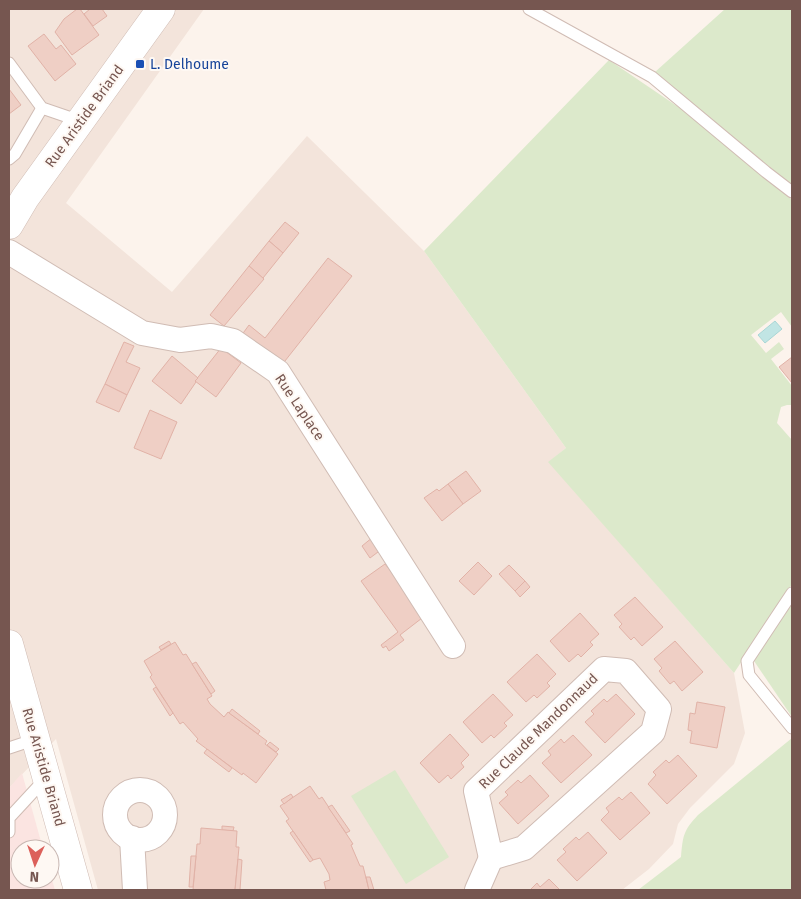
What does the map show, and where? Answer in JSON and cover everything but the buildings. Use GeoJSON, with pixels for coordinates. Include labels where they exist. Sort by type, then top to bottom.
{"type":"FeatureCollection","features":[{"type":"Feature","properties":{"kind":"street","name":"Rue Aristide Briand"},"geometry":{"type":"LineString","coordinates":[[9,225],[25,198],[162,9]]}},
{"type":"Feature","properties":{"kind":"street","name":"Rue Laplace"},"geometry":{"type":"LineString","coordinates":[[9,252],[142,333],[180,340],[211,336],[233,341],[278,372],[453,646]]}},
{"type":"Feature","properties":{"kind":"street","name":"Rue Aristide Briand"},"geometry":{"type":"LineString","coordinates":[[9,644],[78,890]]}},
{"type":"Feature","properties":{"kind":"street","name":"Rue Claude Mandonnaud"},"geometry":{"type":"LineString","coordinates":[[604,669],[626,670],[659,710],[653,732],[524,848],[491,858],[476,791],[604,669]]}},
{"type":"Feature","properties":{"kind":"street"},"geometry":{"type":"LineString","coordinates":[[132,838],[135,890]]}},
{"type":"Feature","properties":{"kind":"street"},"geometry":{"type":"LineString","coordinates":[[477,890],[491,858]]}},
{"type":"Feature","properties":{"kind":"lane"},"geometry":{"type":"LineString","coordinates":[[529,9],[652,77],[792,192]]}},
{"type":"Feature","properties":{"kind":"lane"},"geometry":{"type":"LineString","coordinates":[[9,63],[42,108],[81,121]]}},
{"type":"Feature","properties":{"kind":"lane"},"geometry":{"type":"LineString","coordinates":[[9,159],[15,154],[42,108]]}},
{"type":"Feature","properties":{"kind":"lane"},"geometry":{"type":"LineString","coordinates":[[792,593],[747,661],[749,675],[792,728]]}},
{"type":"Feature","properties":{"kind":"lane"},"geometry":{"type":"LineString","coordinates":[[9,748],[36,739]]}},
{"type":"Feature","properties":{"kind":"lane"},"geometry":{"type":"LineString","coordinates":[[9,832],[10,818],[47,777]]}},
{"type":"Feature","properties":{"kind":"shaded area"},"geometry":{"type":"Polygon","coordinates":[[[9,9],[204,9],[66,203],[172,292],[307,136],[424,251],[566,448],[549,462],[734,673],[745,733],[734,764],[690,808],[678,824],[673,844],[649,869],[622,890],[98,890],[56,739],[9,788],[9,9]]]}},
{"type":"Feature","properties":{"kind":"shaded area"},"geometry":{"type":"Polygon","coordinates":[[[22,773],[40,839],[10,839],[10,889],[55,890],[9,890],[9,788],[22,773]]]}},
{"type":"Feature","properties":{"kind":"green space"},"geometry":{"type":"Polygon","coordinates":[[[725,9],[792,9],[792,188],[655,72],[725,9]]]}},
{"type":"Feature","properties":{"kind":"green space"},"geometry":{"type":"Polygon","coordinates":[[[609,60],[696,119],[792,200],[792,327],[781,312],[751,335],[766,353],[779,342],[784,349],[771,359],[792,386],[792,405],[781,407],[777,423],[792,440],[792,584],[734,673],[548,462],[566,448],[424,251],[609,60]]]}},
{"type":"Feature","properties":{"kind":"green space"},"geometry":{"type":"Polygon","coordinates":[[[792,603],[792,717],[754,661],[792,603]]]}},
{"type":"Feature","properties":{"kind":"green space"},"geometry":{"type":"Polygon","coordinates":[[[792,738],[792,890],[638,890],[681,857],[685,834],[689,825],[698,815],[792,738]]]}},
{"type":"Feature","properties":{"kind":"green space"},"geometry":{"type":"Polygon","coordinates":[[[395,770],[449,857],[406,884],[351,796],[395,770]]]}},
{"type":"Feature","properties":{"kind":"water"},"geometry":{"type":"Polygon","coordinates":[[[775,321],[782,329],[765,343],[758,335],[775,321]]]}},
{"type":"Feature","properties":{"kind":"place","name":"L. Delhoume"},"geometry":{"type":"Point","coordinates":[140,64]}}]}
